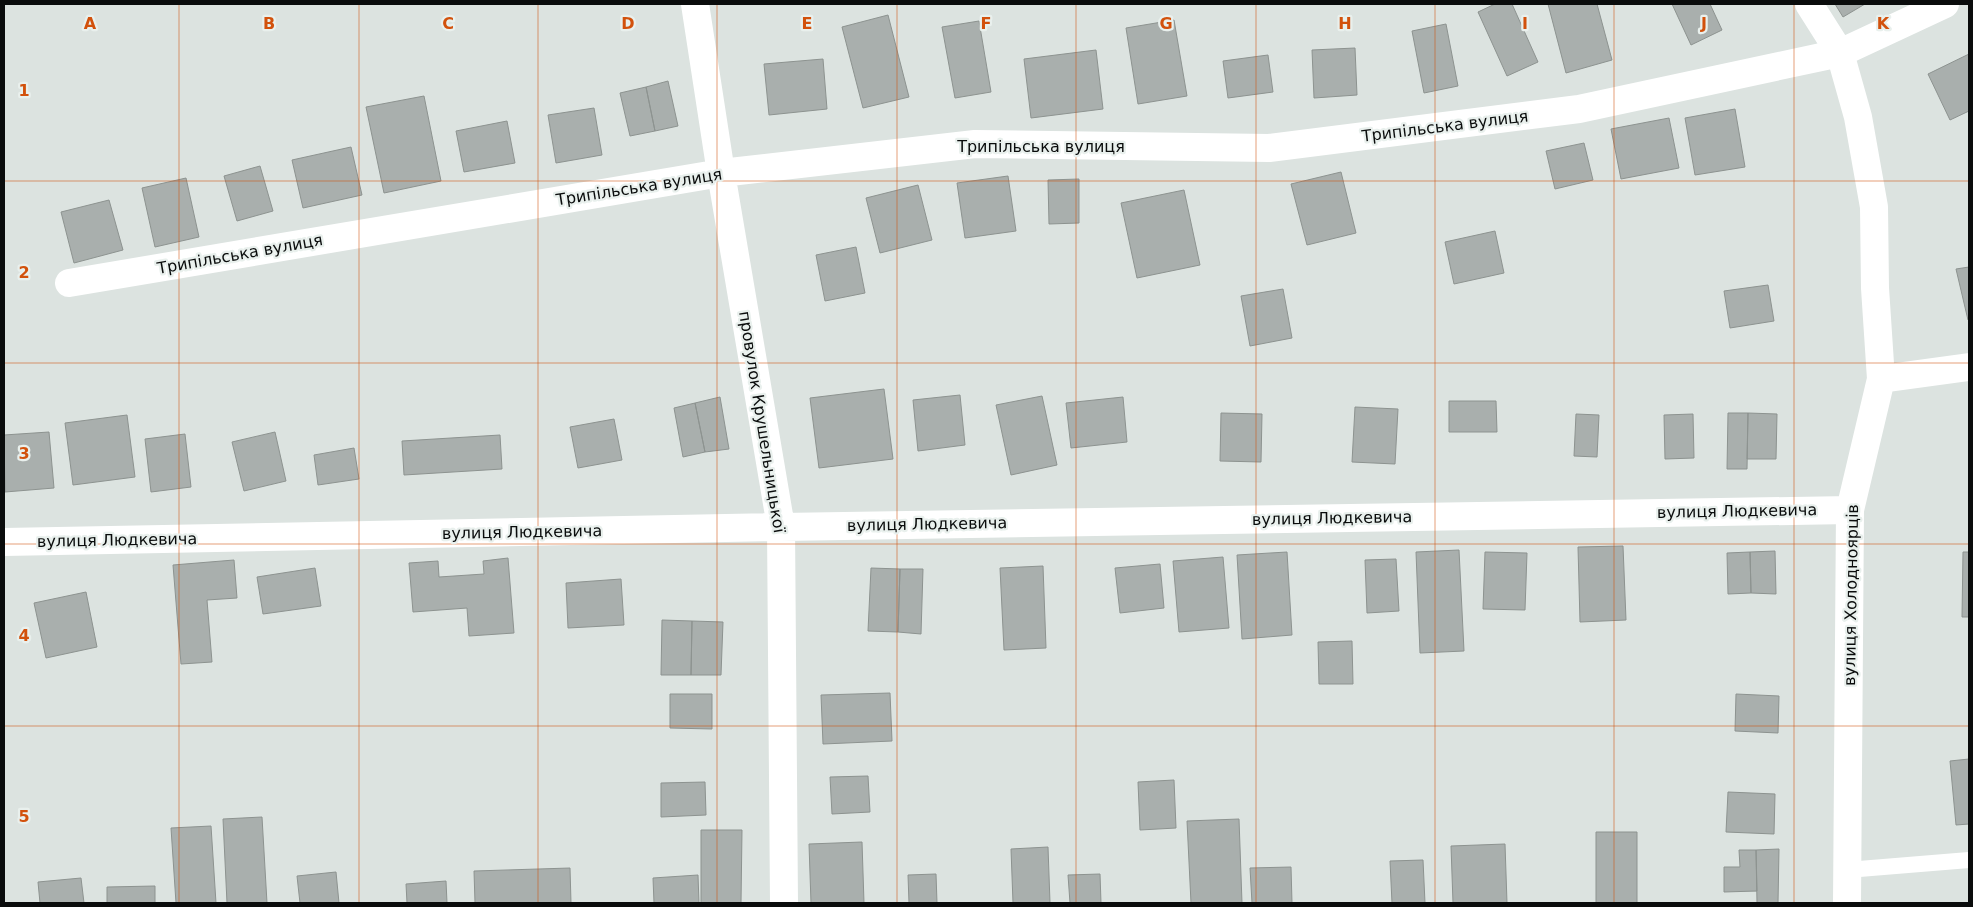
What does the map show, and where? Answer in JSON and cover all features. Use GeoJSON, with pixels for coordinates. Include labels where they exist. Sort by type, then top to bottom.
{"type":"FeatureCollection","features":[{"type":"Feature","properties":{"kind":"street","name":"провулок Крушельницької"},"geometry":{"type":"LineString","coordinates":[[695,4],[721,173],[781,526],[784,903]]}},
{"type":"Feature","properties":{"kind":"street","name":"вулиця Холодноярців"},"geometry":{"type":"LineString","coordinates":[[1809,4],[1840,53],[1858,117],[1874,207],[1875,288],[1881,379],[1850,510],[1847,903]]}},
{"type":"Feature","properties":{"kind":"street","name":"Трипільська вулиця"},"geometry":{"type":"LineString","coordinates":[[69,283],[721,173],[975,144],[1269,148],[1579,109],[1840,53],[1945,4]]}},
{"type":"Feature","properties":{"kind":"street"},"geometry":{"type":"LineString","coordinates":[[1881,379],[1969,368]]}},
{"type":"Feature","properties":{"kind":"street","name":"вулиця Людкевича"},"geometry":{"type":"LineString","coordinates":[[4,542],[781,526],[1850,510]]}},
{"type":"Feature","properties":{"kind":"lane"},"geometry":{"type":"LineString","coordinates":[[1847,870],[1969,860]]}},
{"type":"Feature","properties":{"kind":"building"},"geometry":{"type":"Polygon","coordinates":[[[1495,4],[1512,4],[1538,62],[1507,76],[1478,12],[1495,4]]]}},
{"type":"Feature","properties":{"kind":"building"},"geometry":{"type":"Polygon","coordinates":[[[1548,4],[1597,4],[1612,60],[1566,73],[1548,4]]]}},
{"type":"Feature","properties":{"kind":"building"},"geometry":{"type":"Polygon","coordinates":[[[1672,4],[1710,4],[1722,30],[1691,45],[1672,4]]]}},
{"type":"Feature","properties":{"kind":"building"},"geometry":{"type":"Polygon","coordinates":[[[1835,4],[1865,4],[1843,17],[1835,4]]]}},
{"type":"Feature","properties":{"kind":"building"},"geometry":{"type":"Polygon","coordinates":[[[888,15],[909,97],[863,108],[842,27],[888,15]]]}},
{"type":"Feature","properties":{"kind":"building"},"geometry":{"type":"Polygon","coordinates":[[[1174,20],[1187,96],[1138,104],[1126,28],[1174,20]]]}},
{"type":"Feature","properties":{"kind":"building"},"geometry":{"type":"Polygon","coordinates":[[[979,21],[991,92],[955,98],[942,27],[979,21]]]}},
{"type":"Feature","properties":{"kind":"building"},"geometry":{"type":"Polygon","coordinates":[[[1446,24],[1458,86],[1424,93],[1412,31],[1446,24]]]}},
{"type":"Feature","properties":{"kind":"building"},"geometry":{"type":"Polygon","coordinates":[[[1355,48],[1357,95],[1314,98],[1312,50],[1355,48]]]}},
{"type":"Feature","properties":{"kind":"building"},"geometry":{"type":"Polygon","coordinates":[[[1096,50],[1103,109],[1031,118],[1024,59],[1096,50]]]}},
{"type":"Feature","properties":{"kind":"building"},"geometry":{"type":"Polygon","coordinates":[[[1969,54],[1969,111],[1950,120],[1928,74],[1969,54]]]}},
{"type":"Feature","properties":{"kind":"building"},"geometry":{"type":"Polygon","coordinates":[[[1268,55],[1273,92],[1228,98],[1223,61],[1268,55]]]}},
{"type":"Feature","properties":{"kind":"building"},"geometry":{"type":"Polygon","coordinates":[[[823,59],[827,109],[769,115],[764,64],[823,59]]]}},
{"type":"Feature","properties":{"kind":"building"},"geometry":{"type":"Polygon","coordinates":[[[668,81],[678,126],[655,131],[646,87],[668,81]]]}},
{"type":"Feature","properties":{"kind":"building"},"geometry":{"type":"Polygon","coordinates":[[[646,87],[655,131],[630,136],[620,93],[646,87]]]}},
{"type":"Feature","properties":{"kind":"building"},"geometry":{"type":"Polygon","coordinates":[[[424,96],[441,181],[384,193],[366,107],[424,96]]]}},
{"type":"Feature","properties":{"kind":"building"},"geometry":{"type":"Polygon","coordinates":[[[594,108],[602,155],[556,163],[548,115],[594,108]]]}},
{"type":"Feature","properties":{"kind":"building"},"geometry":{"type":"Polygon","coordinates":[[[1735,109],[1745,167],[1695,175],[1685,118],[1735,109]]]}},
{"type":"Feature","properties":{"kind":"building"},"geometry":{"type":"Polygon","coordinates":[[[1669,118],[1679,168],[1621,179],[1611,129],[1669,118]]]}},
{"type":"Feature","properties":{"kind":"building"},"geometry":{"type":"Polygon","coordinates":[[[507,121],[515,163],[464,172],[456,131],[507,121]]]}},
{"type":"Feature","properties":{"kind":"building"},"geometry":{"type":"Polygon","coordinates":[[[1584,143],[1593,180],[1555,189],[1546,151],[1584,143]]]}},
{"type":"Feature","properties":{"kind":"building"},"geometry":{"type":"Polygon","coordinates":[[[351,147],[362,195],[303,208],[292,160],[351,147]]]}},
{"type":"Feature","properties":{"kind":"building"},"geometry":{"type":"Polygon","coordinates":[[[260,166],[273,211],[237,221],[224,176],[260,166]]]}},
{"type":"Feature","properties":{"kind":"building"},"geometry":{"type":"Polygon","coordinates":[[[1341,172],[1356,233],[1307,245],[1291,184],[1341,172]]]}},
{"type":"Feature","properties":{"kind":"building"},"geometry":{"type":"Polygon","coordinates":[[[1008,176],[1016,231],[965,238],[957,183],[1008,176]]]}},
{"type":"Feature","properties":{"kind":"building"},"geometry":{"type":"Polygon","coordinates":[[[186,178],[199,237],[155,247],[142,188],[186,178]]]}},
{"type":"Feature","properties":{"kind":"building"},"geometry":{"type":"Polygon","coordinates":[[[1079,179],[1079,223],[1049,224],[1048,180],[1079,179]]]}},
{"type":"Feature","properties":{"kind":"building"},"geometry":{"type":"Polygon","coordinates":[[[918,185],[932,240],[880,253],[866,198],[918,185]]]}},
{"type":"Feature","properties":{"kind":"building"},"geometry":{"type":"Polygon","coordinates":[[[1184,190],[1200,265],[1137,278],[1121,203],[1184,190]]]}},
{"type":"Feature","properties":{"kind":"building"},"geometry":{"type":"Polygon","coordinates":[[[109,200],[123,250],[74,263],[61,212],[109,200]]]}},
{"type":"Feature","properties":{"kind":"building"},"geometry":{"type":"Polygon","coordinates":[[[1495,231],[1504,273],[1454,284],[1445,242],[1495,231]]]}},
{"type":"Feature","properties":{"kind":"building"},"geometry":{"type":"Polygon","coordinates":[[[856,247],[865,293],[825,301],[816,255],[856,247]]]}},
{"type":"Feature","properties":{"kind":"building"},"geometry":{"type":"Polygon","coordinates":[[[1969,267],[1969,319],[1968,320],[1956,269],[1969,267]]]}},
{"type":"Feature","properties":{"kind":"building"},"geometry":{"type":"Polygon","coordinates":[[[1768,285],[1774,321],[1730,328],[1724,291],[1768,285]]]}},
{"type":"Feature","properties":{"kind":"building"},"geometry":{"type":"Polygon","coordinates":[[[1283,289],[1292,338],[1250,346],[1241,296],[1283,289]]]}},
{"type":"Feature","properties":{"kind":"building"},"geometry":{"type":"Polygon","coordinates":[[[884,389],[893,459],[819,468],[810,398],[884,389]]]}},
{"type":"Feature","properties":{"kind":"building"},"geometry":{"type":"Polygon","coordinates":[[[960,395],[965,445],[918,451],[913,400],[960,395]]]}},
{"type":"Feature","properties":{"kind":"building"},"geometry":{"type":"Polygon","coordinates":[[[1042,396],[1057,465],[1011,475],[996,405],[1042,396]]]}},
{"type":"Feature","properties":{"kind":"building"},"geometry":{"type":"Polygon","coordinates":[[[720,397],[729,449],[705,452],[695,403],[720,397]]]}},
{"type":"Feature","properties":{"kind":"building"},"geometry":{"type":"Polygon","coordinates":[[[1123,397],[1127,442],[1071,448],[1066,403],[1123,397]]]}},
{"type":"Feature","properties":{"kind":"building"},"geometry":{"type":"Polygon","coordinates":[[[1449,401],[1496,401],[1497,432],[1449,432],[1449,401]]]}},
{"type":"Feature","properties":{"kind":"building"},"geometry":{"type":"Polygon","coordinates":[[[695,403],[705,452],[683,457],[674,408],[695,403]]]}},
{"type":"Feature","properties":{"kind":"building"},"geometry":{"type":"Polygon","coordinates":[[[1355,407],[1398,409],[1395,464],[1352,462],[1355,407]]]}},
{"type":"Feature","properties":{"kind":"building"},"geometry":{"type":"Polygon","coordinates":[[[1221,413],[1262,414],[1261,462],[1220,461],[1221,413]]]}},
{"type":"Feature","properties":{"kind":"building"},"geometry":{"type":"Polygon","coordinates":[[[1728,413],[1748,413],[1747,469],[1727,469],[1728,413]]]}},
{"type":"Feature","properties":{"kind":"building"},"geometry":{"type":"Polygon","coordinates":[[[1748,413],[1777,414],[1776,459],[1747,459],[1748,413]]]}},
{"type":"Feature","properties":{"kind":"building"},"geometry":{"type":"Polygon","coordinates":[[[1576,414],[1599,415],[1597,457],[1574,456],[1576,414]]]}},
{"type":"Feature","properties":{"kind":"building"},"geometry":{"type":"Polygon","coordinates":[[[1693,414],[1694,458],[1665,459],[1664,415],[1693,414]]]}},
{"type":"Feature","properties":{"kind":"building"},"geometry":{"type":"Polygon","coordinates":[[[127,415],[135,477],[73,485],[65,423],[127,415]]]}},
{"type":"Feature","properties":{"kind":"building"},"geometry":{"type":"Polygon","coordinates":[[[614,419],[622,460],[578,468],[570,427],[614,419]]]}},
{"type":"Feature","properties":{"kind":"building"},"geometry":{"type":"Polygon","coordinates":[[[49,432],[54,488],[5,492],[4,435],[49,432]]]}},
{"type":"Feature","properties":{"kind":"building"},"geometry":{"type":"Polygon","coordinates":[[[275,432],[286,481],[244,491],[232,442],[275,432]]]}},
{"type":"Feature","properties":{"kind":"building"},"geometry":{"type":"Polygon","coordinates":[[[185,434],[191,487],[151,492],[145,439],[185,434]]]}},
{"type":"Feature","properties":{"kind":"building"},"geometry":{"type":"Polygon","coordinates":[[[500,435],[502,469],[404,475],[402,441],[500,435]]]}},
{"type":"Feature","properties":{"kind":"building"},"geometry":{"type":"Polygon","coordinates":[[[354,448],[359,479],[318,485],[314,455],[354,448]]]}},
{"type":"Feature","properties":{"kind":"building"},"geometry":{"type":"Polygon","coordinates":[[[1623,546],[1626,620],[1580,622],[1578,547],[1623,546]]]}},
{"type":"Feature","properties":{"kind":"building"},"geometry":{"type":"Polygon","coordinates":[[[1459,550],[1464,651],[1420,653],[1416,552],[1459,550]]]}},
{"type":"Feature","properties":{"kind":"building"},"geometry":{"type":"Polygon","coordinates":[[[1775,551],[1776,594],[1751,593],[1750,552],[1775,551]]]}},
{"type":"Feature","properties":{"kind":"building"},"geometry":{"type":"Polygon","coordinates":[[[1287,552],[1292,635],[1242,639],[1237,555],[1287,552]]]}},
{"type":"Feature","properties":{"kind":"building"},"geometry":{"type":"Polygon","coordinates":[[[1485,552],[1527,553],[1525,610],[1483,609],[1485,552]]]}},
{"type":"Feature","properties":{"kind":"building"},"geometry":{"type":"Polygon","coordinates":[[[1750,552],[1751,593],[1728,594],[1727,553],[1750,552]]]}},
{"type":"Feature","properties":{"kind":"building"},"geometry":{"type":"Polygon","coordinates":[[[1963,552],[1969,552],[1969,617],[1962,617],[1963,552]]]}},
{"type":"Feature","properties":{"kind":"building"},"geometry":{"type":"Polygon","coordinates":[[[1223,557],[1229,628],[1179,632],[1173,561],[1223,557]]]}},
{"type":"Feature","properties":{"kind":"building"},"geometry":{"type":"Polygon","coordinates":[[[508,558],[514,633],[469,636],[467,608],[413,612],[409,563],[438,561],[439,577],[484,574],[483,561],[508,558]]]}},
{"type":"Feature","properties":{"kind":"building"},"geometry":{"type":"Polygon","coordinates":[[[1396,559],[1399,611],[1367,613],[1365,560],[1396,559]]]}},
{"type":"Feature","properties":{"kind":"building"},"geometry":{"type":"Polygon","coordinates":[[[234,560],[237,598],[207,600],[212,662],[181,664],[173,565],[234,560]]]}},
{"type":"Feature","properties":{"kind":"building"},"geometry":{"type":"Polygon","coordinates":[[[1160,564],[1164,608],[1120,613],[1115,568],[1160,564]]]}},
{"type":"Feature","properties":{"kind":"building"},"geometry":{"type":"Polygon","coordinates":[[[1043,566],[1046,648],[1004,650],[1000,568],[1043,566]]]}},
{"type":"Feature","properties":{"kind":"building"},"geometry":{"type":"Polygon","coordinates":[[[315,568],[321,606],[263,614],[257,577],[315,568]]]}},
{"type":"Feature","properties":{"kind":"building"},"geometry":{"type":"Polygon","coordinates":[[[871,568],[900,569],[898,632],[868,631],[871,568]]]}},
{"type":"Feature","properties":{"kind":"building"},"geometry":{"type":"Polygon","coordinates":[[[900,569],[923,569],[921,634],[898,632],[900,569]]]}},
{"type":"Feature","properties":{"kind":"building"},"geometry":{"type":"Polygon","coordinates":[[[621,579],[624,625],[568,628],[566,583],[621,579]]]}},
{"type":"Feature","properties":{"kind":"building"},"geometry":{"type":"Polygon","coordinates":[[[86,592],[97,647],[46,658],[34,603],[86,592]]]}},
{"type":"Feature","properties":{"kind":"building"},"geometry":{"type":"Polygon","coordinates":[[[662,620],[692,621],[691,675],[661,675],[662,620]]]}},
{"type":"Feature","properties":{"kind":"building"},"geometry":{"type":"Polygon","coordinates":[[[692,621],[723,622],[721,675],[691,675],[692,621]]]}},
{"type":"Feature","properties":{"kind":"building"},"geometry":{"type":"Polygon","coordinates":[[[1352,641],[1353,684],[1319,684],[1318,642],[1352,641]]]}},
{"type":"Feature","properties":{"kind":"building"},"geometry":{"type":"Polygon","coordinates":[[[890,693],[892,741],[823,744],[821,695],[890,693]]]}},
{"type":"Feature","properties":{"kind":"building"},"geometry":{"type":"Polygon","coordinates":[[[670,694],[712,694],[712,729],[670,728],[670,694]]]}},
{"type":"Feature","properties":{"kind":"building"},"geometry":{"type":"Polygon","coordinates":[[[1736,694],[1779,696],[1778,733],[1735,731],[1736,694]]]}},
{"type":"Feature","properties":{"kind":"building"},"geometry":{"type":"Polygon","coordinates":[[[1969,759],[1969,824],[1956,825],[1950,761],[1969,759]]]}},
{"type":"Feature","properties":{"kind":"building"},"geometry":{"type":"Polygon","coordinates":[[[868,776],[870,812],[832,814],[830,777],[868,776]]]}},
{"type":"Feature","properties":{"kind":"building"},"geometry":{"type":"Polygon","coordinates":[[[1174,780],[1176,828],[1140,830],[1138,782],[1174,780]]]}},
{"type":"Feature","properties":{"kind":"building"},"geometry":{"type":"Polygon","coordinates":[[[705,782],[706,815],[661,817],[661,783],[705,782]]]}},
{"type":"Feature","properties":{"kind":"building"},"geometry":{"type":"Polygon","coordinates":[[[1728,792],[1775,794],[1774,834],[1726,832],[1728,792]]]}},
{"type":"Feature","properties":{"kind":"building"},"geometry":{"type":"Polygon","coordinates":[[[262,817],[267,903],[227,903],[223,819],[262,817]]]}},
{"type":"Feature","properties":{"kind":"building"},"geometry":{"type":"Polygon","coordinates":[[[1239,819],[1242,903],[1191,903],[1187,821],[1239,819]]]}},
{"type":"Feature","properties":{"kind":"building"},"geometry":{"type":"Polygon","coordinates":[[[211,826],[216,903],[176,903],[171,828],[211,826]]]}},
{"type":"Feature","properties":{"kind":"building"},"geometry":{"type":"Polygon","coordinates":[[[701,830],[742,830],[741,903],[701,903],[701,830]]]}},
{"type":"Feature","properties":{"kind":"building"},"geometry":{"type":"Polygon","coordinates":[[[1596,832],[1637,832],[1637,903],[1596,903],[1596,832]]]}},
{"type":"Feature","properties":{"kind":"building"},"geometry":{"type":"Polygon","coordinates":[[[862,842],[864,903],[811,903],[809,844],[862,842]]]}},
{"type":"Feature","properties":{"kind":"building"},"geometry":{"type":"Polygon","coordinates":[[[1505,844],[1507,903],[1453,903],[1451,846],[1505,844]]]}},
{"type":"Feature","properties":{"kind":"building"},"geometry":{"type":"Polygon","coordinates":[[[1048,847],[1050,903],[1013,903],[1011,849],[1048,847]]]}},
{"type":"Feature","properties":{"kind":"building"},"geometry":{"type":"Polygon","coordinates":[[[1779,849],[1778,903],[1757,903],[1756,850],[1779,849]]]}},
{"type":"Feature","properties":{"kind":"building"},"geometry":{"type":"Polygon","coordinates":[[[1739,850],[1756,850],[1757,891],[1724,892],[1724,867],[1740,867],[1739,850]]]}},
{"type":"Feature","properties":{"kind":"building"},"geometry":{"type":"Polygon","coordinates":[[[1423,860],[1425,903],[1392,903],[1390,861],[1423,860]]]}},
{"type":"Feature","properties":{"kind":"building"},"geometry":{"type":"Polygon","coordinates":[[[1291,867],[1292,903],[1252,903],[1250,868],[1291,867]]]}},
{"type":"Feature","properties":{"kind":"building"},"geometry":{"type":"Polygon","coordinates":[[[570,868],[571,903],[475,903],[474,871],[570,868]]]}},
{"type":"Feature","properties":{"kind":"building"},"geometry":{"type":"Polygon","coordinates":[[[336,872],[339,903],[300,903],[297,876],[336,872]]]}},
{"type":"Feature","properties":{"kind":"building"},"geometry":{"type":"Polygon","coordinates":[[[936,874],[937,903],[909,903],[908,875],[936,874]]]}},
{"type":"Feature","properties":{"kind":"building"},"geometry":{"type":"Polygon","coordinates":[[[1100,874],[1101,903],[1070,903],[1068,875],[1100,874]]]}},
{"type":"Feature","properties":{"kind":"building"},"geometry":{"type":"Polygon","coordinates":[[[698,875],[699,903],[654,903],[653,878],[698,875]]]}},
{"type":"Feature","properties":{"kind":"building"},"geometry":{"type":"Polygon","coordinates":[[[81,878],[84,903],[40,903],[38,882],[81,878]]]}},
{"type":"Feature","properties":{"kind":"building"},"geometry":{"type":"Polygon","coordinates":[[[446,881],[447,903],[407,903],[406,884],[446,881]]]}},
{"type":"Feature","properties":{"kind":"building"},"geometry":{"type":"Polygon","coordinates":[[[155,886],[155,903],[107,903],[107,887],[155,886]]]}}]}
